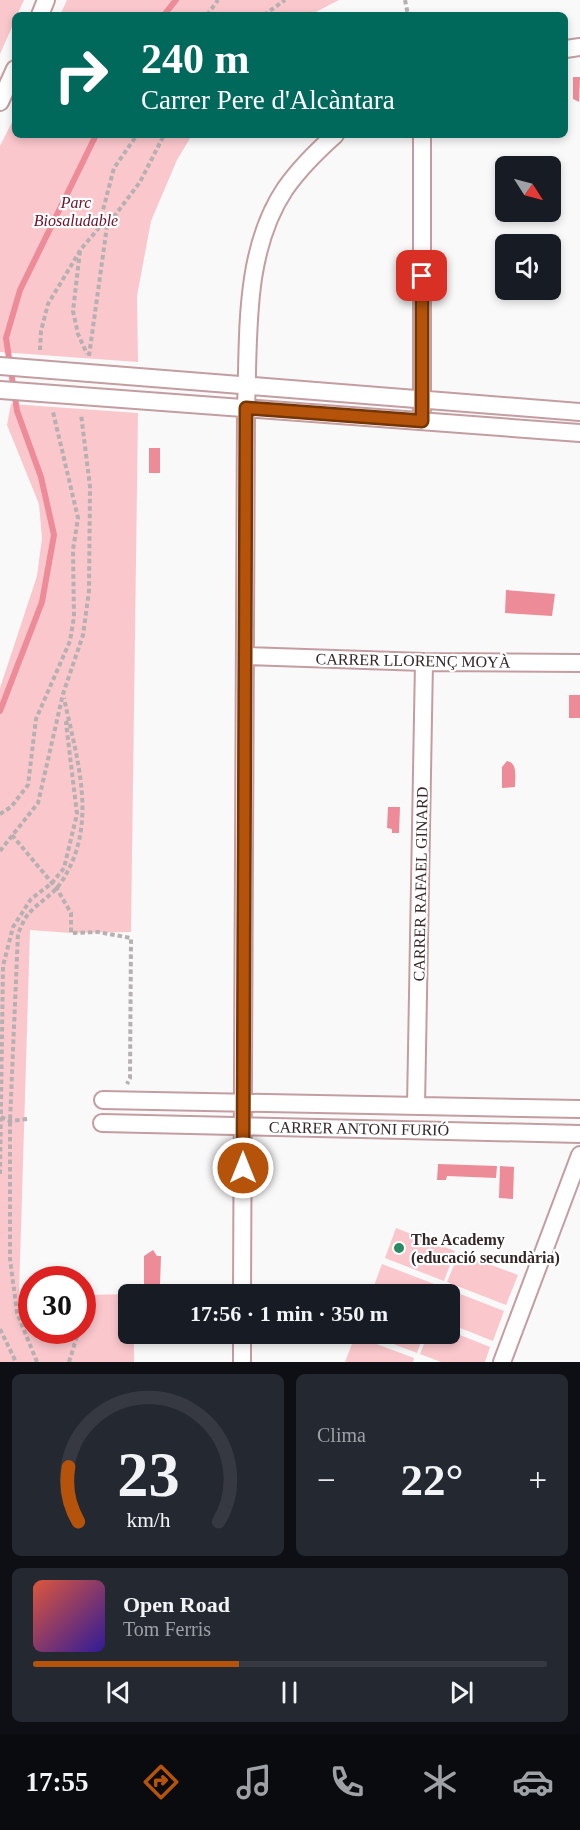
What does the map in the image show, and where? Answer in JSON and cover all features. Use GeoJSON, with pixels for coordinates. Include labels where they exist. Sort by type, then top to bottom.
{"type":"FeatureCollection","features":[{"type":"Feature","properties":{"kind":"street"},"geometry":{"type":"LineString","coordinates":[[0,102],[12,76]]}},
{"type":"Feature","properties":{"kind":"street"},"geometry":{"type":"LineString","coordinates":[[242,1284],[246,408],[249,311],[264,232],[285,190],[313,155],[332,138]]}},
{"type":"Feature","properties":{"kind":"street"},"geometry":{"type":"LineString","coordinates":[[422,138],[422,421]]}},
{"type":"Feature","properties":{"kind":"street"},"geometry":{"type":"LineString","coordinates":[[0,366],[580,412]]}},
{"type":"Feature","properties":{"kind":"street"},"geometry":{"type":"LineString","coordinates":[[0,390],[580,434]]}},
{"type":"Feature","properties":{"kind":"street","name":"CARRER LLORENÇ MOYÀ"},"geometry":{"type":"LineString","coordinates":[[246,656],[424,662],[580,663]]}},
{"type":"Feature","properties":{"kind":"street","name":"CARRER RAFAEL GINARD"},"geometry":{"type":"LineString","coordinates":[[416,1106],[424,662]]}},
{"type":"Feature","properties":{"kind":"street","name":"CARRER ANTONI FURIÓ"},"geometry":{"type":"LineString","coordinates":[[103,1100],[580,1109]]}},
{"type":"Feature","properties":{"kind":"street","name":"CARRER ANTONI FURIÓ"},"geometry":{"type":"LineString","coordinates":[[102,1122],[580,1134]]}},
{"type":"Feature","properties":{"kind":"street"},"geometry":{"type":"LineString","coordinates":[[502,1362],[580,1155]]}},
{"type":"Feature","properties":{"kind":"street"},"geometry":{"type":"LineString","coordinates":[[242,1344],[242,1362]]}},
{"type":"Feature","properties":{"kind":"path"},"geometry":{"type":"LineString","coordinates":[[268,12],[285,0]]}},
{"type":"Feature","properties":{"kind":"path"},"geometry":{"type":"LineString","coordinates":[[32,369],[48,304],[81,249],[98,229],[114,168],[135,138]]}},
{"type":"Feature","properties":{"kind":"path"},"geometry":{"type":"LineString","coordinates":[[81,249],[73,311],[78,334],[89,358],[107,226],[140,182],[162,138]]}},
{"type":"Feature","properties":{"kind":"path"},"geometry":{"type":"LineString","coordinates":[[0,814],[11,807],[28,785],[36,719],[70,642],[74,617],[73,550],[78,518],[48,394]]}},
{"type":"Feature","properties":{"kind":"path"},"geometry":{"type":"LineString","coordinates":[[0,851],[38,803],[63,694],[83,635],[89,591],[90,487],[80,412]]}},
{"type":"Feature","properties":{"kind":"path"},"geometry":{"type":"LineString","coordinates":[[37,1362],[17,1313],[10,1259],[10,1121],[18,933],[27,916],[57,889],[73,864],[82,832],[83,782],[63,694]]}},
{"type":"Feature","properties":{"kind":"path"},"geometry":{"type":"LineString","coordinates":[[0,1174],[3,966],[13,927],[31,899],[52,883],[64,867],[77,814],[66,723],[69,721]]}},
{"type":"Feature","properties":{"kind":"path"},"geometry":{"type":"LineString","coordinates":[[12,835],[57,889],[71,913],[71,933],[99,932],[131,938],[127,1089]]}},
{"type":"Feature","properties":{"kind":"path"},"geometry":{"type":"LineString","coordinates":[[1,1117],[10,1121],[28,1119]]}},
{"type":"Feature","properties":{"kind":"path"},"geometry":{"type":"LineString","coordinates":[[0,1329],[16,1362]]}},
{"type":"Feature","properties":{"kind":"path"},"geometry":{"type":"LineString","coordinates":[[69,1362],[75,1344]]}},
{"type":"Feature","properties":{"kind":"green space"},"geometry":{"type":"Polygon","coordinates":[[[0,0],[24,0],[18,12],[12,12],[12,27],[0,54],[0,0]]]}},
{"type":"Feature","properties":{"kind":"green space"},"geometry":{"type":"Polygon","coordinates":[[[67,0],[339,0],[316,12],[61,12],[67,0]]]}},
{"type":"Feature","properties":{"kind":"green space","name":"Parc Biosaludable"},"geometry":{"type":"Polygon","coordinates":[[[12,122],[12,138],[190,138],[177,160],[151,221],[137,296],[138,362],[0,352],[0,146],[12,122]]]}},
{"type":"Feature","properties":{"kind":"green space"},"geometry":{"type":"Polygon","coordinates":[[[11,404],[138,413],[131,932],[71,933],[30,930],[20,1266],[18,1266],[18,1344],[96,1344],[96,1295],[118,1294],[118,1344],[134,1344],[134,1362],[0,1362],[0,688],[37,576],[42,538],[39,504],[7,425],[11,404]]]}},
{"type":"Feature","properties":{"kind":"green space"},"geometry":{"type":"Polygon","coordinates":[[[396,1228],[455,1251],[444,1281],[385,1258],[396,1228]]]}},
{"type":"Feature","properties":{"kind":"green space"},"geometry":{"type":"Polygon","coordinates":[[[459,1253],[518,1275],[506,1305],[460,1287],[460,1284],[447,1282],[459,1253]]]}},
{"type":"Feature","properties":{"kind":"green space"},"geometry":{"type":"Polygon","coordinates":[[[382,1264],[434,1284],[375,1284],[382,1264]]]}},
{"type":"Feature","properties":{"kind":"green space"},"geometry":{"type":"Polygon","coordinates":[[[460,1294],[504,1311],[493,1341],[460,1328],[460,1294]]]}},
{"type":"Feature","properties":{"kind":"green space"},"geometry":{"type":"Polygon","coordinates":[[[460,1335],[490,1347],[485,1362],[441,1362],[420,1354],[424,1344],[460,1344],[460,1335]]]}},
{"type":"Feature","properties":{"kind":"green space"},"geometry":{"type":"Polygon","coordinates":[[[352,1344],[376,1344],[414,1358],[413,1362],[345,1362],[352,1344]]]}},
{"type":"Feature","properties":{"kind":"green space"},"geometry":{"type":"Polygon","coordinates":[[[393,1344],[420,1344],[417,1353],[393,1344]]]}},
{"type":"Feature","properties":{"kind":"shaded area"},"geometry":{"type":"Polygon","coordinates":[[[573,77],[580,77],[579,102],[573,99],[573,77]]]}},
{"type":"Feature","properties":{"kind":"shaded area"},"geometry":{"type":"Polygon","coordinates":[[[149,448],[160,448],[160,473],[149,473],[149,448]]]}},
{"type":"Feature","properties":{"kind":"shaded area"},"geometry":{"type":"Polygon","coordinates":[[[506,590],[555,594],[552,616],[505,613],[506,590]]]}},
{"type":"Feature","properties":{"kind":"shaded area"},"geometry":{"type":"Polygon","coordinates":[[[569,695],[580,695],[580,718],[569,718],[569,695]]]}},
{"type":"Feature","properties":{"kind":"shaded area"},"geometry":{"type":"Polygon","coordinates":[[[507,761],[511,762],[514,767],[515,787],[502,788],[502,767],[507,761]]]}},
{"type":"Feature","properties":{"kind":"shaded area"},"geometry":{"type":"Polygon","coordinates":[[[388,807],[400,807],[399,833],[392,833],[392,829],[387,828],[388,807]]]}},
{"type":"Feature","properties":{"kind":"shaded area"},"geometry":{"type":"Polygon","coordinates":[[[438,1164],[497,1166],[496,1178],[447,1176],[446,1180],[437,1180],[438,1164]]]}},
{"type":"Feature","properties":{"kind":"shaded area"},"geometry":{"type":"Polygon","coordinates":[[[500,1166],[514,1167],[513,1199],[499,1198],[500,1166]]]}},
{"type":"Feature","properties":{"kind":"shaded area"},"geometry":{"type":"Polygon","coordinates":[[[153,1250],[157,1256],[161,1256],[160,1284],[144,1284],[144,1256],[153,1250]]]}},
{"type":"Feature","properties":{"kind":"waterway"},"geometry":{"type":"LineString","coordinates":[[166,12],[176,0]]}},
{"type":"Feature","properties":{"kind":"waterway"},"geometry":{"type":"LineString","coordinates":[[0,711],[42,602],[54,535],[41,477],[17,411],[6,338],[20,290],[95,138]]}},
{"type":"Feature","properties":{"kind":"place","name":"The Academy (educació secundària)"},"geometry":{"type":"Point","coordinates":[399,1248]}},
{"type":"Feature","properties":{"kind":"route"},"geometry":{"type":"LineString","coordinates":[[243,1168],[246,408],[422,421],[422,276]]}}]}
